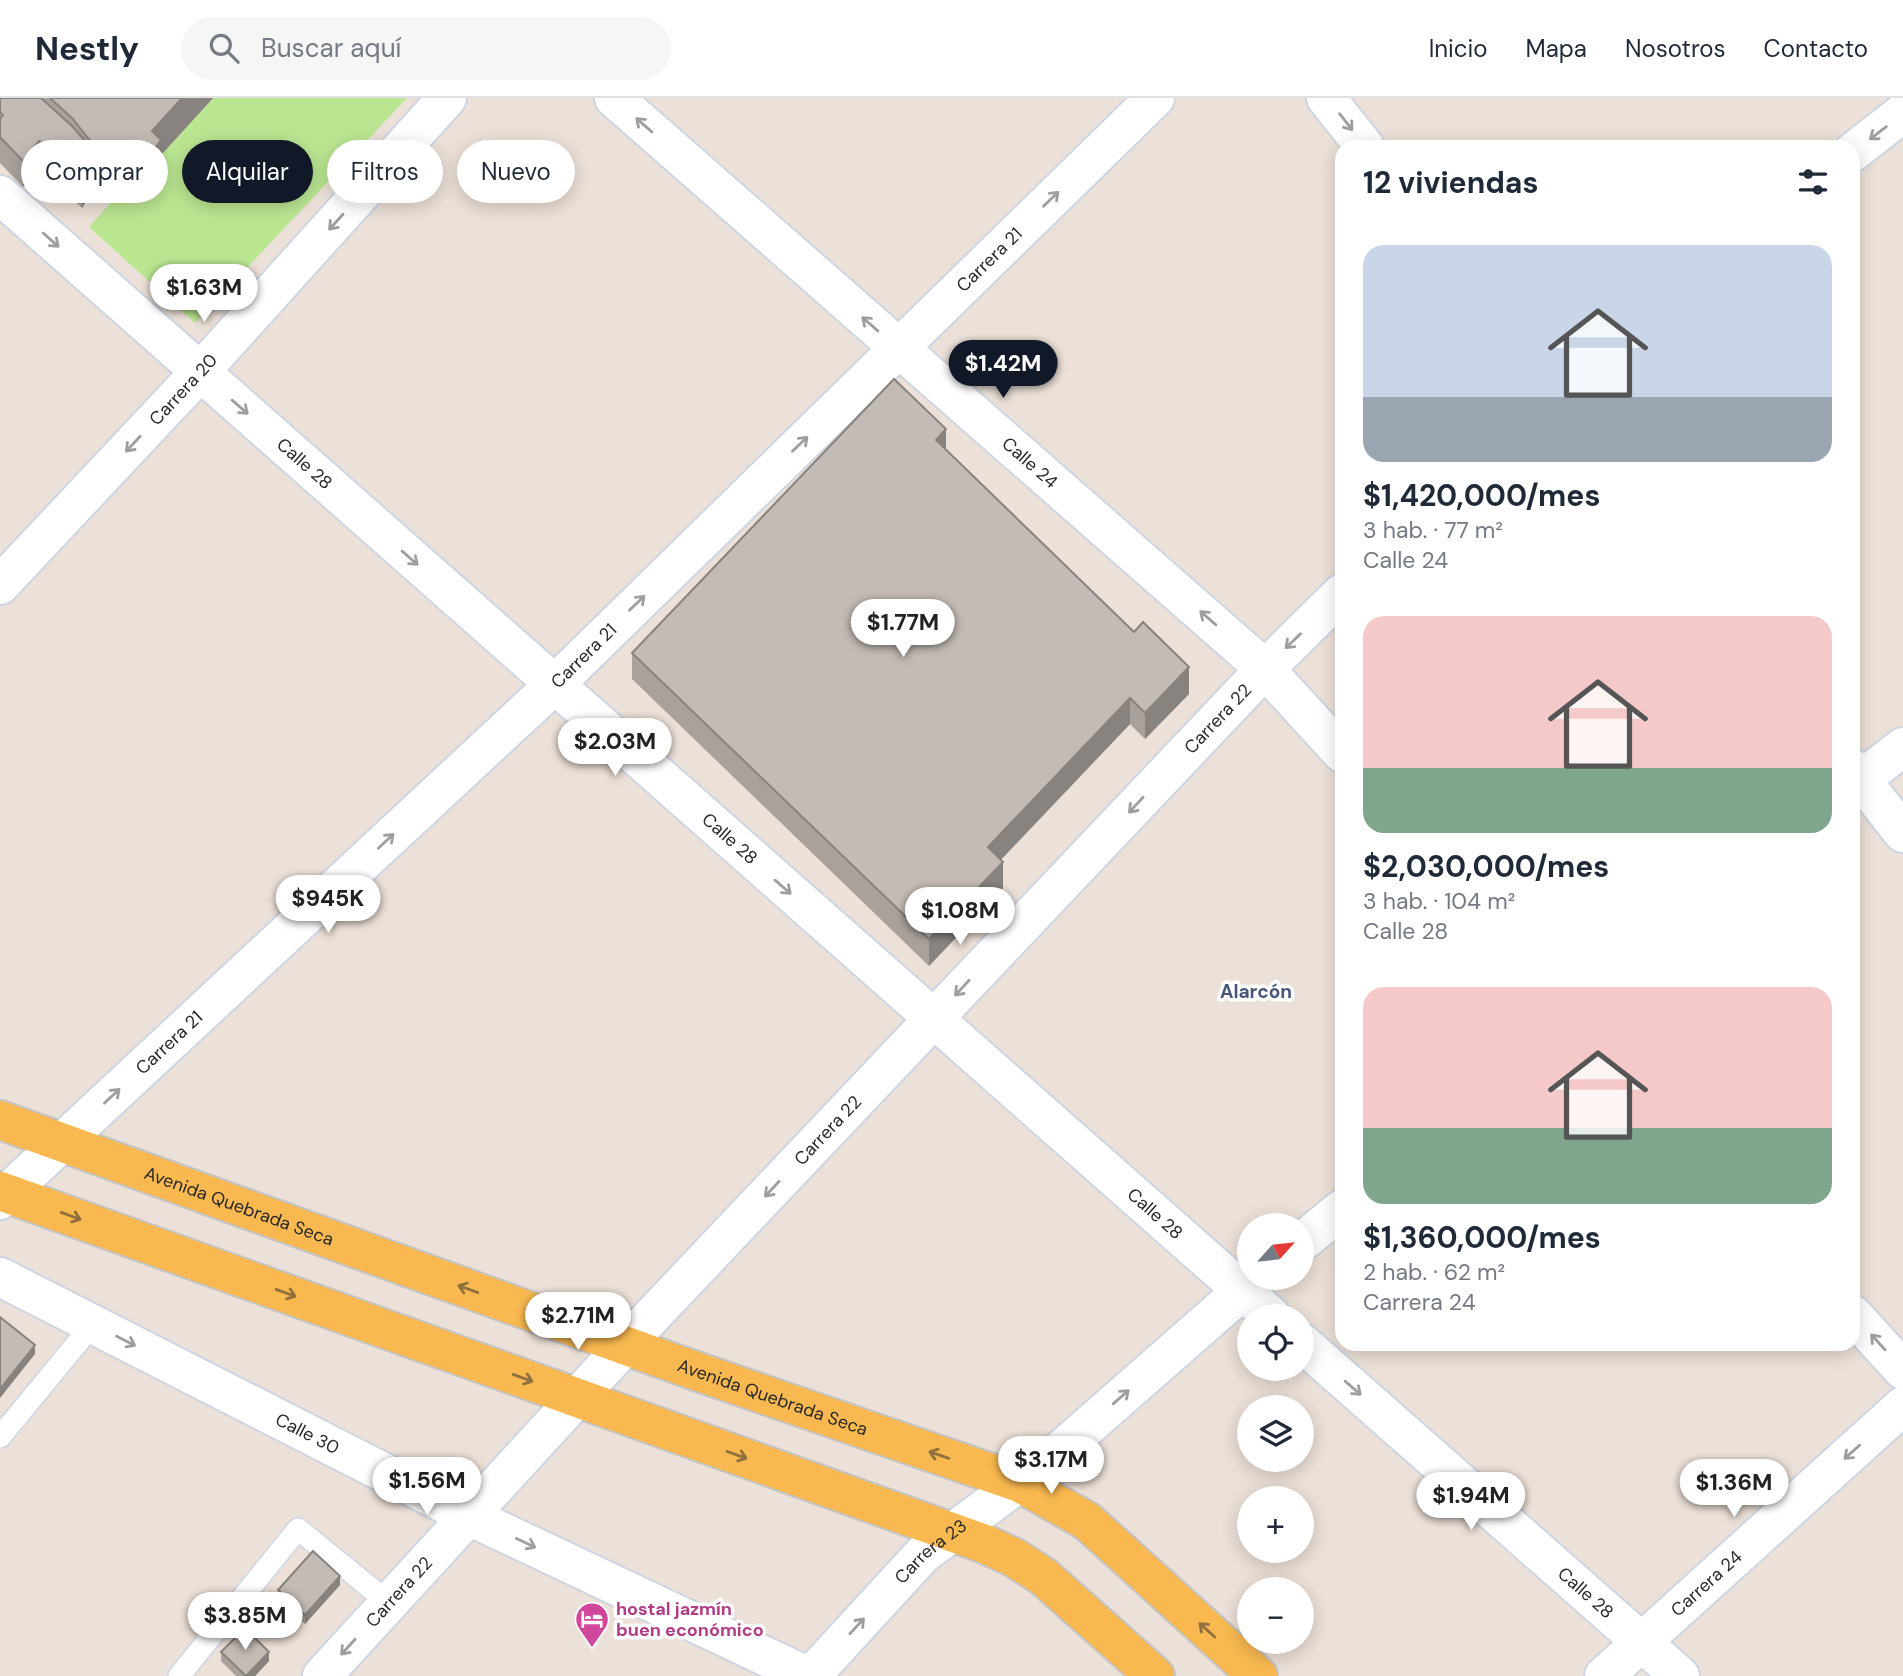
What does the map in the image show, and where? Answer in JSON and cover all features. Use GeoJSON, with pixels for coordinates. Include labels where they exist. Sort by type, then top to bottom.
{"type":"FeatureCollection","features":[{"type":"Feature","properties":{"kind":"main road","name":"Avenida Quebrada Seca"},"geometry":{"type":"LineString","coordinates":[[0,1120],[624,1346],[1020,1483],[1087,1521],[1258,1676]]}},
{"type":"Feature","properties":{"kind":"main road"},"geometry":{"type":"LineString","coordinates":[[2,1195],[576,1398],[1015,1558],[1044,1577],[1155,1676]]}},
{"type":"Feature","properties":{"kind":"street","name":"Carrera 20"},"geometry":{"type":"LineString","coordinates":[[0,585],[200,372],[447,98]]}},
{"type":"Feature","properties":{"kind":"street","name":"Calle 24"},"geometry":{"type":"LineString","coordinates":[[614,98],[1265,668],[1335,745]]}},
{"type":"Feature","properties":{"kind":"street","name":"Carrera 21"},"geometry":{"type":"LineString","coordinates":[[2,1195],[554,685],[1155,98]]}},
{"type":"Feature","properties":{"kind":"street"},"geometry":{"type":"LineString","coordinates":[[1326,98],[1359,140]]}},
{"type":"Feature","properties":{"kind":"street"},"geometry":{"type":"LineString","coordinates":[[1860,147],[1903,113]]}},
{"type":"Feature","properties":{"kind":"street","name":"Calle 28"},"geometry":{"type":"LineString","coordinates":[[0,195],[933,1019],[1237,1274]]}},
{"type":"Feature","properties":{"kind":"street","name":"Carrera 22"},"geometry":{"type":"LineString","coordinates":[[322,1676],[624,1346],[1265,668],[1335,600]]}},
{"type":"Feature","properties":{"kind":"street"},"geometry":{"type":"LineString","coordinates":[[1860,775],[1903,747]]}},
{"type":"Feature","properties":{"kind":"street"},"geometry":{"type":"LineString","coordinates":[[1860,783],[1903,833]]}},
{"type":"Feature","properties":{"kind":"street"},"geometry":{"type":"LineString","coordinates":[[1314,1231],[1335,1215]]}},
{"type":"Feature","properties":{"kind":"street","name":"Calle 30"},"geometry":{"type":"LineString","coordinates":[[0,1277],[469,1516],[809,1676]]}},
{"type":"Feature","properties":{"kind":"street","name":"Carrera 23"},"geometry":{"type":"LineString","coordinates":[[809,1676],[923,1554],[1020,1483],[1242,1290]]}},
{"type":"Feature","properties":{"kind":"street"},"geometry":{"type":"LineString","coordinates":[[1860,1323],[1903,1370]]}},
{"type":"Feature","properties":{"kind":"street","name":"Calle 28"},"geometry":{"type":"LineString","coordinates":[[1314,1354],[1680,1676]]}},
{"type":"Feature","properties":{"kind":"street","name":"Carrera 24"},"geometry":{"type":"LineString","coordinates":[[1604,1676],[1903,1406]]}},
{"type":"Feature","properties":{"kind":"lane"},"geometry":{"type":"LineString","coordinates":[[0,1437],[93,1324]]}},
{"type":"Feature","properties":{"kind":"lane"},"geometry":{"type":"LineString","coordinates":[[180,1676],[298,1529],[389,1603]]}},
{"type":"Feature","properties":{"kind":"green space"},"geometry":{"type":"Polygon","coordinates":[[[213,98],[407,98],[367,140],[327,140],[327,183],[313,198],[313,140],[182,140],[182,203],[308,203],[195,323],[89,227],[110,203],[168,203],[168,147],[213,98]]]}},
{"type":"Feature","properties":{"kind":"building"},"geometry":{"type":"Polygon","coordinates":[[[0,98],[41,98],[84,140],[21,140],[21,159],[0,137],[0,119],[3,115],[0,112],[0,98]]]}},
{"type":"Feature","properties":{"kind":"building"},"geometry":{"type":"Polygon","coordinates":[[[50,98],[182,98],[152,131],[161,140],[90,140],[73,119],[50,98]]]}},
{"type":"Feature","properties":{"kind":"building"},"geometry":{"type":"Polygon","coordinates":[[[894,379],[946,429],[936,440],[1134,632],[1143,622],[1189,667],[1145,713],[1130,698],[988,847],[1003,862],[929,939],[632,653],[894,379]]]}},
{"type":"Feature","properties":{"kind":"building"},"geometry":{"type":"Polygon","coordinates":[[[0,1317],[35,1345],[0,1389],[0,1317]]]}},
{"type":"Feature","properties":{"kind":"building"},"geometry":{"type":"Polygon","coordinates":[[[313,1551],[340,1576],[305,1615],[278,1590],[313,1551]]]}},
{"type":"Feature","properties":{"kind":"building"},"geometry":{"type":"Polygon","coordinates":[[[245,1628],[269,1652],[246,1676],[221,1652],[245,1628]]]}},
{"type":"Feature","properties":{"kind":"place","name":"hostal jazmín buen económico"},"geometry":{"type":"Point","coordinates":[592,1649]}},
{"type":"Feature","properties":{"kind":"district","name":"Alarcón"},"geometry":{"type":"Point","coordinates":[1256,991]}}]}
